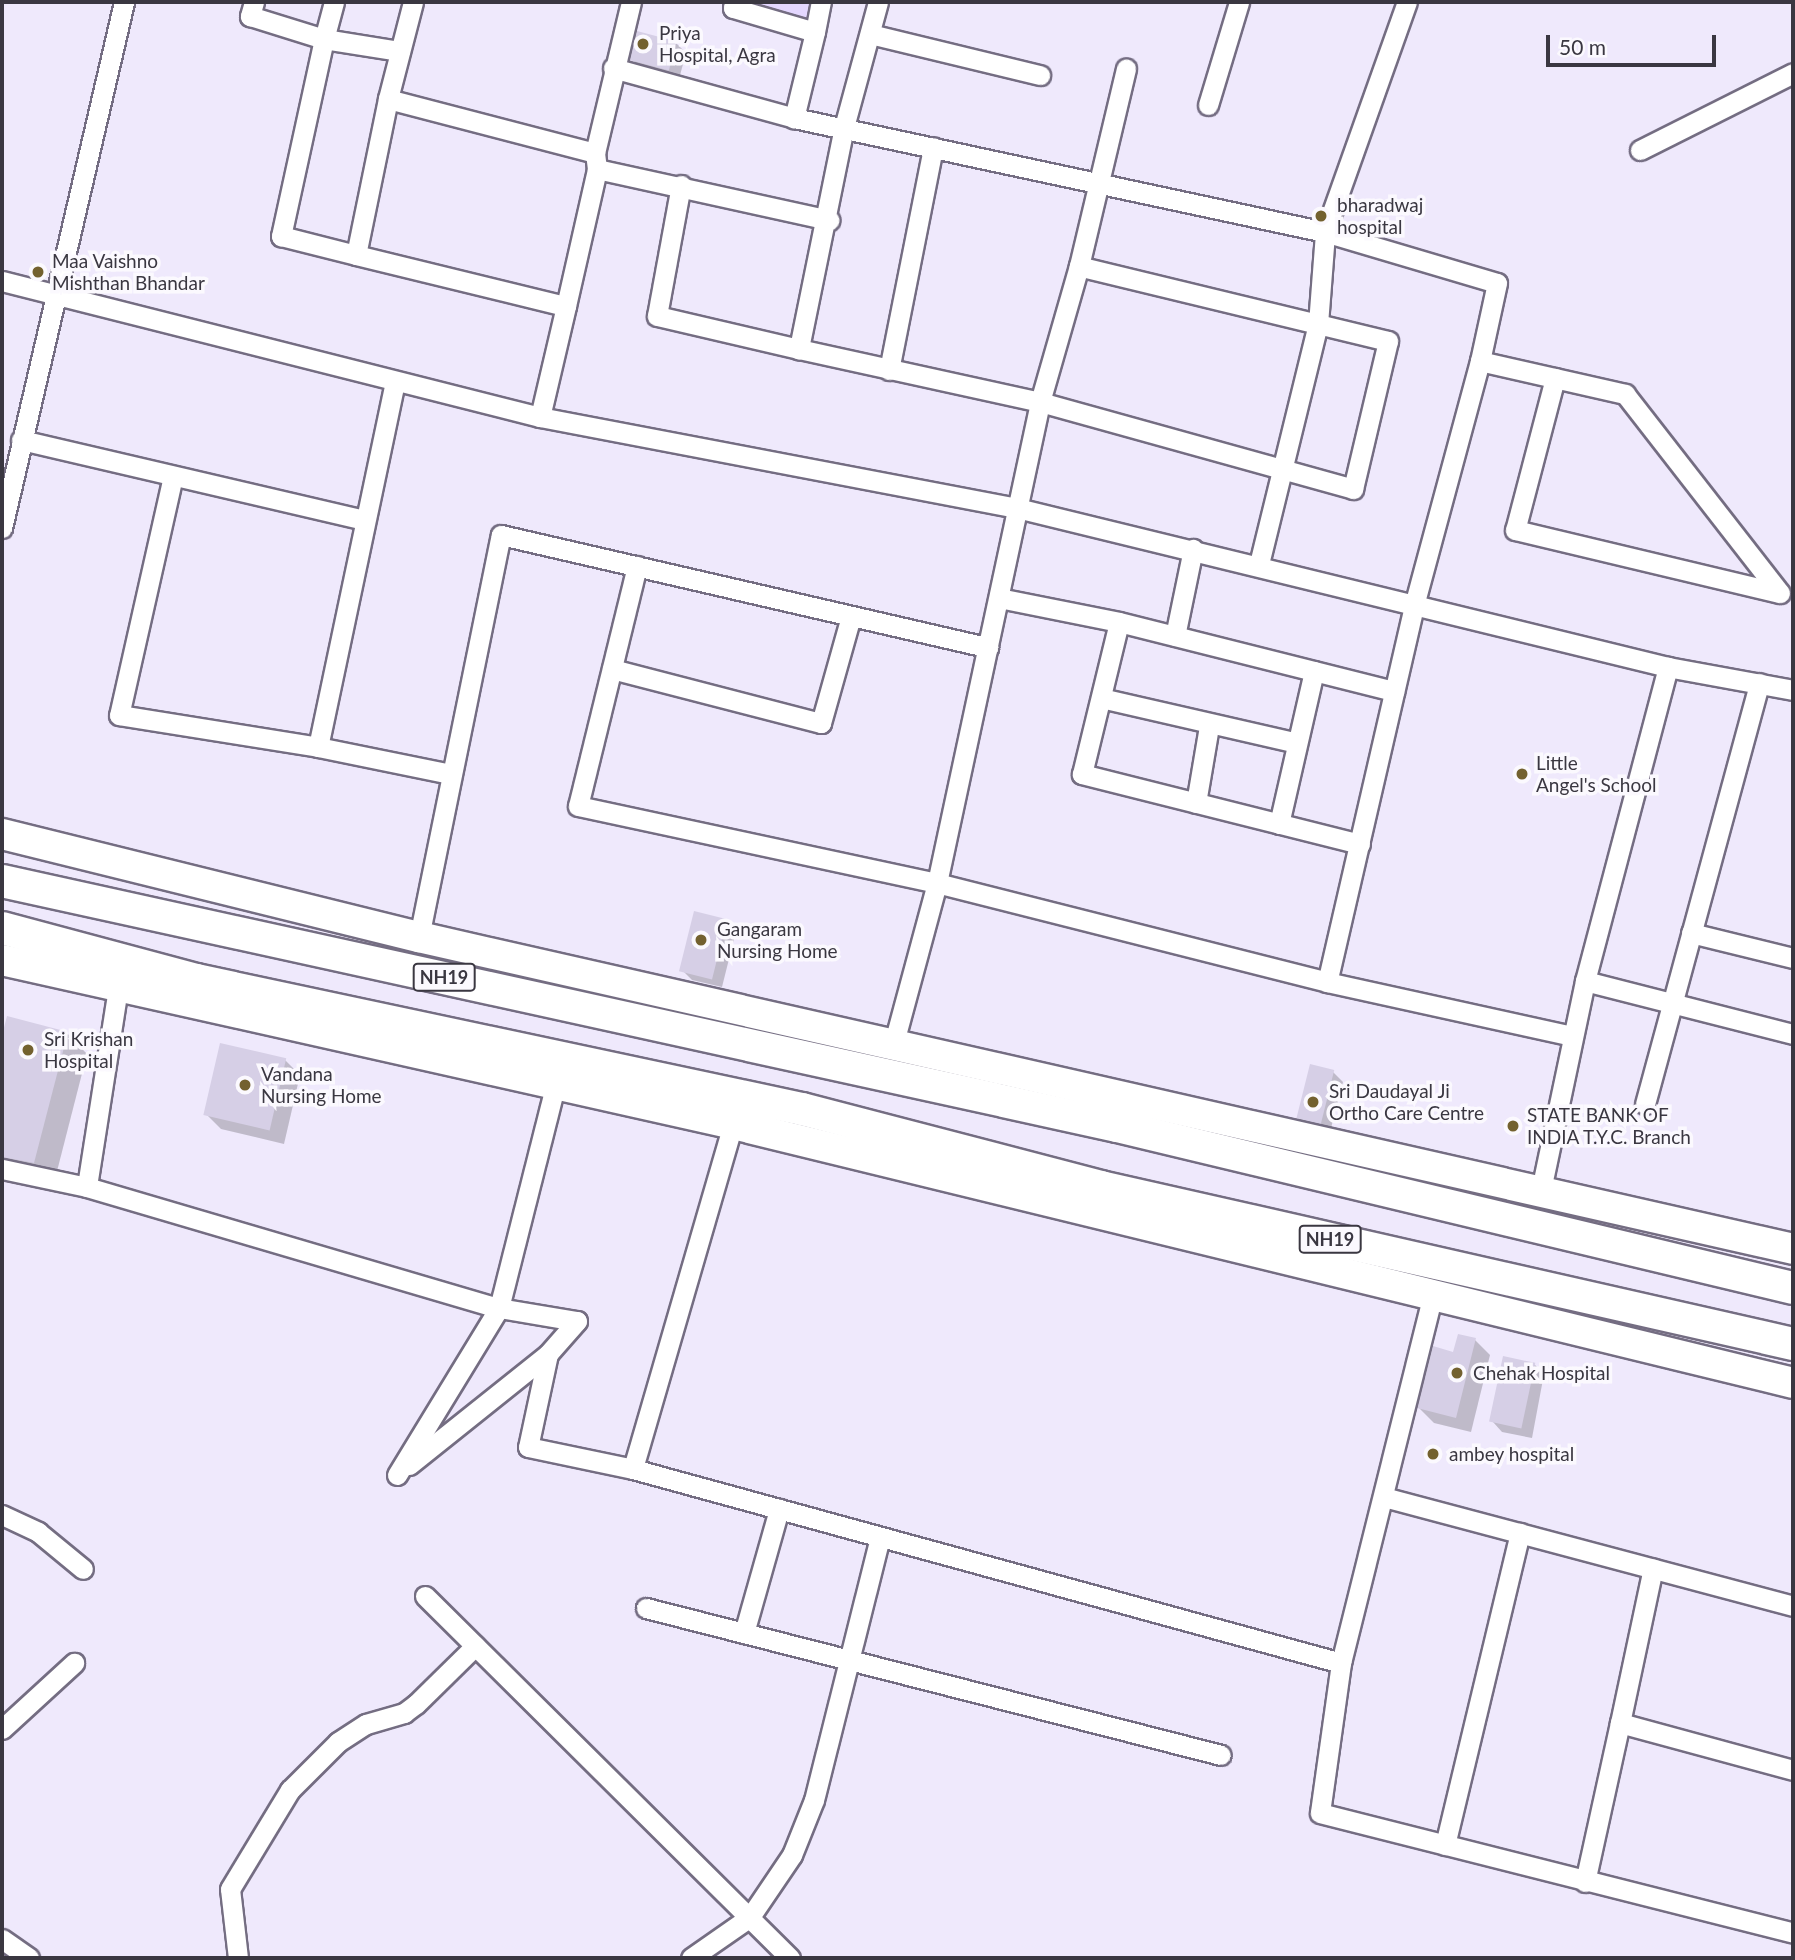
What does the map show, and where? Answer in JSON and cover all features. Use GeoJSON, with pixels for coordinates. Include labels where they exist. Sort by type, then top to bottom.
{"type":"FeatureCollection","features":[{"type":"Feature","properties":{"kind":"highway","name":"NH19"},"geometry":{"type":"LineString","coordinates":[[2,881],[889,1060],[1793,1288]]}},
{"type":"Feature","properties":{"kind":"highway","name":"NH19"},"geometry":{"type":"LineString","coordinates":[[2,928],[196,980],[869,1127],[1101,1187],[1793,1344]]}},
{"type":"Feature","properties":{"kind":"main road"},"geometry":{"type":"LineString","coordinates":[[2,834],[419,937],[889,1060],[1541,1190],[1793,1249]]}},
{"type":"Feature","properties":{"kind":"main road"},"geometry":{"type":"LineString","coordinates":[[2,960],[555,1087],[733,1124],[1432,1298],[1793,1383]]}},
{"type":"Feature","properties":{"kind":"street"},"geometry":{"type":"LineString","coordinates":[[2,528],[20,440],[57,295],[124,2]]}},
{"type":"Feature","properties":{"kind":"street"},"geometry":{"type":"LineString","coordinates":[[254,2],[250,16],[324,39],[400,51]]}},
{"type":"Feature","properties":{"kind":"street"},"geometry":{"type":"LineString","coordinates":[[334,2],[281,236],[566,306]]}},
{"type":"Feature","properties":{"kind":"street"},"geometry":{"type":"LineString","coordinates":[[356,255],[388,99],[413,2]]}},
{"type":"Feature","properties":{"kind":"street"},"geometry":{"type":"LineString","coordinates":[[540,416],[566,306],[613,68],[631,2]]}},
{"type":"Feature","properties":{"kind":"street"},"geometry":{"type":"LineString","coordinates":[[734,2],[733,8],[815,32]]}},
{"type":"Feature","properties":{"kind":"street"},"geometry":{"type":"LineString","coordinates":[[794,118],[821,2]]}},
{"type":"Feature","properties":{"kind":"street"},"geometry":{"type":"LineString","coordinates":[[799,349],[829,220],[844,127],[878,2]]}},
{"type":"Feature","properties":{"kind":"street"},"geometry":{"type":"LineString","coordinates":[[1208,105],[1239,2]]}},
{"type":"Feature","properties":{"kind":"street"},"geometry":{"type":"LineString","coordinates":[[1259,564],[1279,470],[1318,324],[1325,232],[1407,2]]}},
{"type":"Feature","properties":{"kind":"street"},"geometry":{"type":"LineString","coordinates":[[870,34],[1040,75]]}},
{"type":"Feature","properties":{"kind":"street"},"geometry":{"type":"LineString","coordinates":[[613,68],[794,118],[1325,232],[1497,282],[1480,361],[1414,606],[1326,982]]}},
{"type":"Feature","properties":{"kind":"street"},"geometry":{"type":"LineString","coordinates":[[889,1060],[937,883],[1040,402],[1079,266],[1126,69]]}},
{"type":"Feature","properties":{"kind":"street"},"geometry":{"type":"LineString","coordinates":[[1640,150],[1793,73]]}},
{"type":"Feature","properties":{"kind":"street"},"geometry":{"type":"LineString","coordinates":[[388,99],[681,185],[829,220]]}},
{"type":"Feature","properties":{"kind":"street"},"geometry":{"type":"LineString","coordinates":[[890,370],[933,147]]}},
{"type":"Feature","properties":{"kind":"street"},"geometry":{"type":"LineString","coordinates":[[681,185],[657,316],[1040,402],[1353,489],[1388,341],[1079,266]]}},
{"type":"Feature","properties":{"kind":"street"},"geometry":{"type":"LineString","coordinates":[[2,281],[395,383],[540,416],[1017,508],[1259,564],[1414,606],[1668,667],[1793,690]]}},
{"type":"Feature","properties":{"kind":"street"},"geometry":{"type":"LineString","coordinates":[[1480,361],[1555,378],[1625,394],[1780,593],[1516,530],[1555,378]]}},
{"type":"Feature","properties":{"kind":"street"},"geometry":{"type":"LineString","coordinates":[[318,747],[395,383]]}},
{"type":"Feature","properties":{"kind":"street"},"geometry":{"type":"LineString","coordinates":[[20,440],[365,520]]}},
{"type":"Feature","properties":{"kind":"street"},"geometry":{"type":"LineString","coordinates":[[173,476],[119,715],[318,747],[451,774]]}},
{"type":"Feature","properties":{"kind":"street"},"geometry":{"type":"LineString","coordinates":[[419,937],[501,535],[988,647]]}},
{"type":"Feature","properties":{"kind":"street"},"geometry":{"type":"LineString","coordinates":[[1175,636],[1193,549]]}},
{"type":"Feature","properties":{"kind":"street"},"geometry":{"type":"LineString","coordinates":[[637,566],[578,806],[937,883],[1326,982],[1572,1037]]}},
{"type":"Feature","properties":{"kind":"street"},"geometry":{"type":"LineString","coordinates":[[999,598],[1119,622],[1394,691]]}},
{"type":"Feature","properties":{"kind":"street"},"geometry":{"type":"LineString","coordinates":[[612,669],[821,723],[851,616]]}},
{"type":"Feature","properties":{"kind":"street"},"geometry":{"type":"LineString","coordinates":[[1119,622],[1082,774],[1360,844]]}},
{"type":"Feature","properties":{"kind":"street"},"geometry":{"type":"LineString","coordinates":[[1541,1190],[1585,981],[1668,667]]}},
{"type":"Feature","properties":{"kind":"street"},"geometry":{"type":"LineString","coordinates":[[1279,824],[1314,671]]}},
{"type":"Feature","properties":{"kind":"street"},"geometry":{"type":"LineString","coordinates":[[1645,1104],[1759,684]]}},
{"type":"Feature","properties":{"kind":"street"},"geometry":{"type":"LineString","coordinates":[[1101,698],[1209,726],[1297,743]]}},
{"type":"Feature","properties":{"kind":"street"},"geometry":{"type":"LineString","coordinates":[[1196,803],[1209,726]]}},
{"type":"Feature","properties":{"kind":"street"},"geometry":{"type":"LineString","coordinates":[[1691,933],[1793,958]]}},
{"type":"Feature","properties":{"kind":"street"},"geometry":{"type":"LineString","coordinates":[[1585,981],[1793,1034]]}},
{"type":"Feature","properties":{"kind":"street"},"geometry":{"type":"LineString","coordinates":[[87,1187],[118,988]]}},
{"type":"Feature","properties":{"kind":"street"},"geometry":{"type":"LineString","coordinates":[[2,1169],[87,1187],[499,1308],[577,1321],[548,1354],[397,1475],[499,1308],[555,1087]]}},
{"type":"Feature","properties":{"kind":"street"},"geometry":{"type":"LineString","coordinates":[[633,1469],[733,1124]]}},
{"type":"Feature","properties":{"kind":"street"},"geometry":{"type":"LineString","coordinates":[[1432,1298],[1340,1663],[1320,1813],[1793,1933]]}},
{"type":"Feature","properties":{"kind":"street"},"geometry":{"type":"LineString","coordinates":[[548,1354],[528,1447],[633,1469],[1340,1663]]}},
{"type":"Feature","properties":{"kind":"street"},"geometry":{"type":"LineString","coordinates":[[1384,1497],[1793,1606]]}},
{"type":"Feature","properties":{"kind":"street"},"geometry":{"type":"LineString","coordinates":[[744,1633],[779,1509]]}},
{"type":"Feature","properties":{"kind":"street"},"geometry":{"type":"LineString","coordinates":[[2,1514],[38,1532],[83,1569]]}},
{"type":"Feature","properties":{"kind":"street"},"geometry":{"type":"LineString","coordinates":[[1445,1846],[1520,1533]]}},
{"type":"Feature","properties":{"kind":"street"},"geometry":{"type":"LineString","coordinates":[[691,1958],[750,1917],[792,1855],[814,1800],[880,1537]]}},
{"type":"Feature","properties":{"kind":"street"},"geometry":{"type":"LineString","coordinates":[[1585,1882],[1653,1568]]}},
{"type":"Feature","properties":{"kind":"street"},"geometry":{"type":"LineString","coordinates":[[425,1596],[790,1958]]}},
{"type":"Feature","properties":{"kind":"street"},"geometry":{"type":"LineString","coordinates":[[646,1608],[1221,1755]]}},
{"type":"Feature","properties":{"kind":"street"},"geometry":{"type":"LineString","coordinates":[[238,1958],[230,1889],[290,1790],[338,1742],[366,1724],[404,1713],[416,1704],[475,1646]]}},
{"type":"Feature","properties":{"kind":"street"},"geometry":{"type":"LineString","coordinates":[[2,1729],[74,1663]]}},
{"type":"Feature","properties":{"kind":"street"},"geometry":{"type":"LineString","coordinates":[[1620,1723],[1793,1770]]}},
{"type":"Feature","properties":{"kind":"street"},"geometry":{"type":"LineString","coordinates":[[2,1939],[29,1958]]}},
{"type":"Feature","properties":{"kind":"shaded area"},"geometry":{"type":"Polygon","coordinates":[[[746,2],[813,2],[808,21],[746,2]]]}},
{"type":"Feature","properties":{"kind":"building"},"geometry":{"type":"Polygon","coordinates":[[[637,31],[677,42],[669,71],[629,60],[637,31]]]}},
{"type":"Feature","properties":{"kind":"building"},"geometry":{"type":"Polygon","coordinates":[[[694,911],[727,919],[712,979],[679,971],[694,911]]]}},
{"type":"Feature","properties":{"kind":"building"},"geometry":{"type":"Polygon","coordinates":[[[7,1016],[68,1032],[34,1163],[2,1157],[2,1035],[7,1016]]]}},
{"type":"Feature","properties":{"kind":"building"},"geometry":{"type":"Polygon","coordinates":[[[220,1043],[286,1058],[270,1130],[203,1115],[220,1043]]]}},
{"type":"Feature","properties":{"kind":"building"},"geometry":{"type":"Polygon","coordinates":[[[1310,1064],[1334,1070],[1321,1124],[1296,1118],[1310,1064]]]}},
{"type":"Feature","properties":{"kind":"building"},"geometry":{"type":"Polygon","coordinates":[[[1458,1334],[1476,1338],[1456,1418],[1417,1408],[1433,1346],[1453,1352],[1458,1334]]]}},
{"type":"Feature","properties":{"kind":"building"},"geometry":{"type":"Polygon","coordinates":[[[1503,1356],[1535,1363],[1521,1428],[1489,1422],[1503,1356]]]}},
{"type":"Feature","properties":{"kind":"place","name":"Priya Hospital, Agra"},"geometry":{"type":"Point","coordinates":[643,44]}},
{"type":"Feature","properties":{"kind":"place","name":"bharadwaj hospital"},"geometry":{"type":"Point","coordinates":[1321,216]}},
{"type":"Feature","properties":{"kind":"place","name":"Maa Vaishno Mishthan Bhandar"},"geometry":{"type":"Point","coordinates":[38,272]}},
{"type":"Feature","properties":{"kind":"place","name":"Little Angel's School"},"geometry":{"type":"Point","coordinates":[1522,774]}},
{"type":"Feature","properties":{"kind":"place","name":"Gangaram Nursing Home"},"geometry":{"type":"Point","coordinates":[701,940]}},
{"type":"Feature","properties":{"kind":"place","name":"Sri Krishan Hospital"},"geometry":{"type":"Point","coordinates":[28,1050]}},
{"type":"Feature","properties":{"kind":"place","name":"Vandana Nursing Home"},"geometry":{"type":"Point","coordinates":[245,1085]}},
{"type":"Feature","properties":{"kind":"place","name":"Sri Daudayal Ji Ortho Care Centre"},"geometry":{"type":"Point","coordinates":[1313,1102]}},
{"type":"Feature","properties":{"kind":"place","name":"STATE BANK OF INDIA T.Y.C. Branch"},"geometry":{"type":"Point","coordinates":[1513,1126]}},
{"type":"Feature","properties":{"kind":"place","name":"Chehak Hospital"},"geometry":{"type":"Point","coordinates":[1457,1373]}},
{"type":"Feature","properties":{"kind":"place","name":"ambey hospital"},"geometry":{"type":"Point","coordinates":[1433,1454]}}]}
